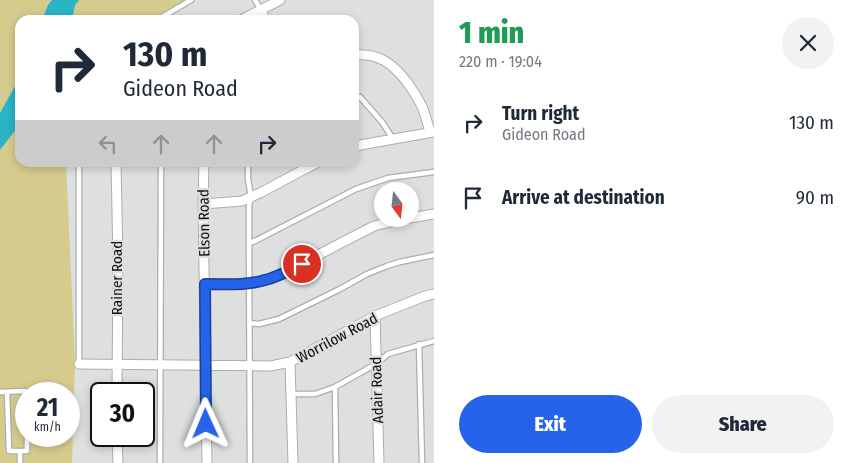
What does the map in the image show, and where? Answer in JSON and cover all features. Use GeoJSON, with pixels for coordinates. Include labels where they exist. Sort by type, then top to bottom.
{"type":"FeatureCollection","features":[{"type":"Feature","properties":{"kind":"street"},"geometry":{"type":"LineString","coordinates":[[250,15],[280,0]]}},
{"type":"Feature","properties":{"kind":"street"},"geometry":{"type":"LineString","coordinates":[[260,10],[262,15]]}},
{"type":"Feature","properties":{"kind":"street"},"geometry":{"type":"LineString","coordinates":[[359,55],[365,54],[382,59],[396,68],[417,96],[432,132],[359,146]]}},
{"type":"Feature","properties":{"kind":"street","name":"Rainer Road"},"geometry":{"type":"LineString","coordinates":[[116,167],[118,260],[117,382]]}},
{"type":"Feature","properties":{"kind":"street","name":"Elson Road"},"geometry":{"type":"LineString","coordinates":[[204,167],[207,463]]}},
{"type":"Feature","properties":{"kind":"street"},"geometry":{"type":"LineString","coordinates":[[203,204],[242,201],[308,167]]}},
{"type":"Feature","properties":{"kind":"street"},"geometry":{"type":"LineString","coordinates":[[419,216],[434,214]]}},
{"type":"Feature","properties":{"kind":"street"},"geometry":{"type":"LineString","coordinates":[[205,284],[249,284],[267,280],[287,272],[374,226]]}},
{"type":"Feature","properties":{"kind":"street","name":"Worrilow Road"},"geometry":{"type":"LineString","coordinates":[[79,364],[271,366],[290,362],[376,316],[434,294]]}},
{"type":"Feature","properties":{"kind":"street","name":"Adair Road"},"geometry":{"type":"LineString","coordinates":[[376,316],[379,463]]}},
{"type":"Feature","properties":{"kind":"street"},"geometry":{"type":"LineString","coordinates":[[290,362],[293,463]]}},
{"type":"Feature","properties":{"kind":"street"},"geometry":{"type":"LineString","coordinates":[[117,447],[118,463]]}},
{"type":"Feature","properties":{"kind":"lane"},"geometry":{"type":"LineString","coordinates":[[165,15],[191,0]]}},
{"type":"Feature","properties":{"kind":"lane"},"geometry":{"type":"LineString","coordinates":[[255,0],[260,10]]}},
{"type":"Feature","properties":{"kind":"lane"},"geometry":{"type":"LineString","coordinates":[[359,98],[382,122],[394,139]]}},
{"type":"Feature","properties":{"kind":"lane"},"geometry":{"type":"LineString","coordinates":[[79,167],[79,364]]}},
{"type":"Feature","properties":{"kind":"lane"},"geometry":{"type":"LineString","coordinates":[[160,463],[161,167]]}},
{"type":"Feature","properties":{"kind":"lane"},"geometry":{"type":"LineString","coordinates":[[248,167],[251,197],[249,206],[250,463]]}},
{"type":"Feature","properties":{"kind":"lane"},"geometry":{"type":"LineString","coordinates":[[249,243],[356,189],[388,178],[434,172]]}},
{"type":"Feature","properties":{"kind":"lane"},"geometry":{"type":"LineString","coordinates":[[249,323],[259,324],[279,319],[367,274],[387,266],[434,255]]}},
{"type":"Feature","properties":{"kind":"lane"},"geometry":{"type":"LineString","coordinates":[[291,394],[315,394],[335,387],[376,364],[388,354],[434,341]]}},
{"type":"Feature","properties":{"kind":"lane"},"geometry":{"type":"LineString","coordinates":[[420,344],[422,463]]}},
{"type":"Feature","properties":{"kind":"lane"},"geometry":{"type":"LineString","coordinates":[[335,387],[336,463]]}},
{"type":"Feature","properties":{"kind":"lane"},"geometry":{"type":"LineString","coordinates":[[0,392],[15,392]]}},
{"type":"Feature","properties":{"kind":"lane"},"geometry":{"type":"LineString","coordinates":[[7,392],[9,451],[27,451],[27,447]]}},
{"type":"Feature","properties":{"kind":"lane"},"geometry":{"type":"LineString","coordinates":[[20,451],[20,463]]}},
{"type":"Feature","properties":{"kind":"shaded area"},"geometry":{"type":"Polygon","coordinates":[[[0,0],[185,0],[159,15],[15,15],[15,167],[66,167],[75,362],[74,382],[15,382],[15,447],[72,447],[72,463],[0,463],[0,0]]]}},
{"type":"Feature","properties":{"kind":"water"},"geometry":{"type":"Polygon","coordinates":[[[52,0],[79,0],[75,5],[73,15],[44,15],[52,0]]]}},
{"type":"Feature","properties":{"kind":"water"},"geometry":{"type":"Polygon","coordinates":[[[15,86],[15,131],[0,150],[0,113],[15,86]]]}},
{"type":"Feature","properties":{"kind":"route"},"geometry":{"type":"LineString","coordinates":[[206,424],[205,284],[249,284],[267,280],[302,264]]}}]}
